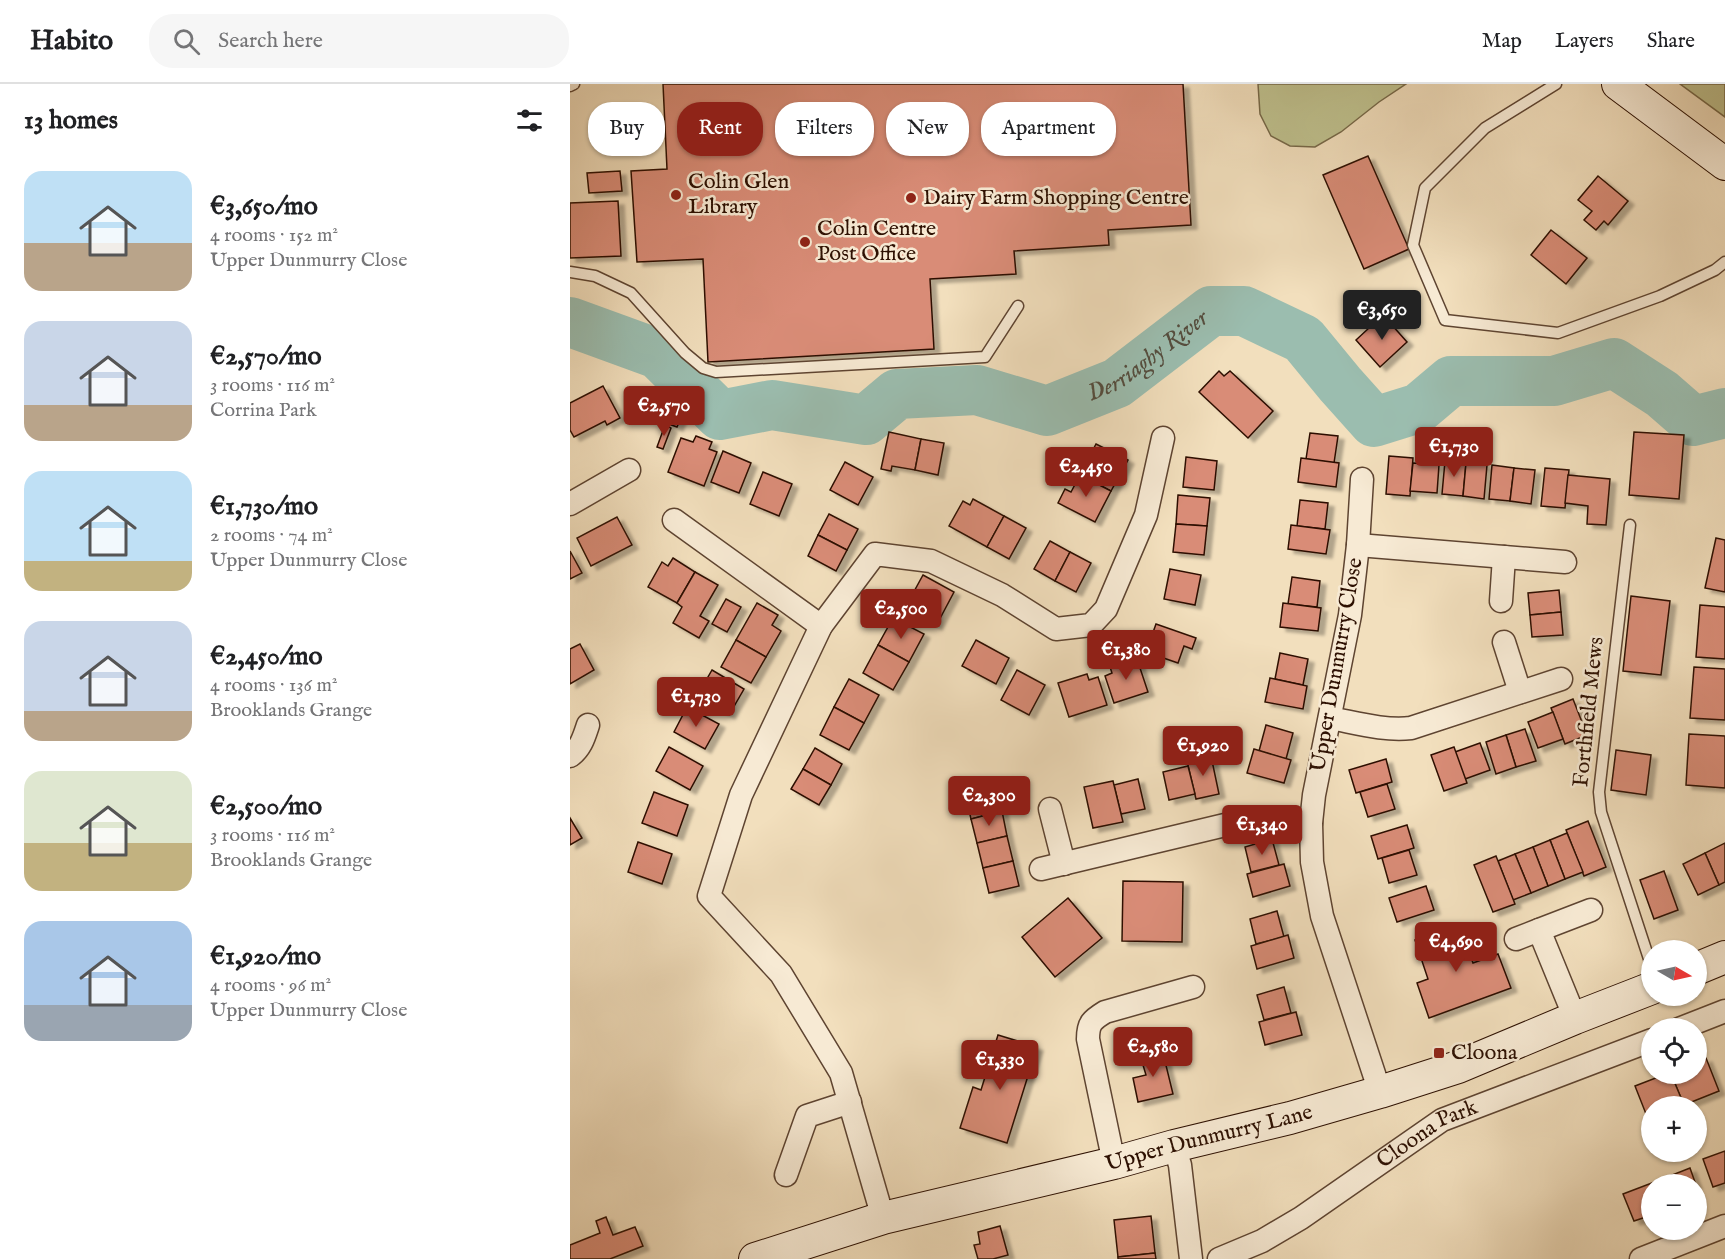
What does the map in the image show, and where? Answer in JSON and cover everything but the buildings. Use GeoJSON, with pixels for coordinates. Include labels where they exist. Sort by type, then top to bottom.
{"type":"FeatureCollection","features":[{"type":"Feature","properties":{"kind":"street"},"geometry":{"type":"LineString","coordinates":[[1618,84],[1725,164]]}},
{"type":"Feature","properties":{"kind":"street"},"geometry":{"type":"LineString","coordinates":[[883,1218],[842,1073],[781,974],[709,896],[741,795],[820,626],[875,554],[932,561],[1002,595],[1056,629],[1091,625],[1106,609],[1146,514],[1163,438]]}},
{"type":"Feature","properties":{"kind":"street"},"geometry":{"type":"LineString","coordinates":[[570,504],[629,471]]}},
{"type":"Feature","properties":{"kind":"street","name":"Upper Dunmurry Close"},"geometry":{"type":"LineString","coordinates":[[1362,479],[1358,545],[1348,624],[1314,795],[1311,823],[1312,862],[1322,916],[1380,1092]]}},
{"type":"Feature","properties":{"kind":"street"},"geometry":{"type":"LineString","coordinates":[[674,520],[820,626]]}},
{"type":"Feature","properties":{"kind":"street"},"geometry":{"type":"LineString","coordinates":[[1358,545],[1565,562]]}},
{"type":"Feature","properties":{"kind":"street"},"geometry":{"type":"LineString","coordinates":[[1501,601],[1504,556]]}},
{"type":"Feature","properties":{"kind":"street"},"geometry":{"type":"LineString","coordinates":[[1504,642],[1520,693]]}},
{"type":"Feature","properties":{"kind":"street"},"geometry":{"type":"LineString","coordinates":[[1330,718],[1384,728],[1411,728],[1561,679]]}},
{"type":"Feature","properties":{"kind":"street"},"geometry":{"type":"LineString","coordinates":[[570,756],[574,754],[583,740],[588,725]]}},
{"type":"Feature","properties":{"kind":"street"},"geometry":{"type":"LineString","coordinates":[[1050,809],[1064,864]]}},
{"type":"Feature","properties":{"kind":"street"},"geometry":{"type":"LineString","coordinates":[[1041,869],[1246,820],[1272,817],[1311,823]]}},
{"type":"Feature","properties":{"kind":"street"},"geometry":{"type":"LineString","coordinates":[[1516,939],[1591,910]]}},
{"type":"Feature","properties":{"kind":"street"},"geometry":{"type":"LineString","coordinates":[[1539,930],[1575,1018]]}},
{"type":"Feature","properties":{"kind":"street"},"geometry":{"type":"LineString","coordinates":[[1707,964],[1725,957]]}},
{"type":"Feature","properties":{"kind":"street"},"geometry":{"type":"LineString","coordinates":[[1114,1163],[1088,1039],[1088,1028],[1094,1019],[1105,1012],[1193,987]]}},
{"type":"Feature","properties":{"kind":"street","name":"Upper Dunmurry Lane"},"geometry":{"type":"LineString","coordinates":[[755,1259],[883,1218],[1114,1163],[1290,1118],[1380,1092],[1458,1067],[1641,992]]}},
{"type":"Feature","properties":{"kind":"street"},"geometry":{"type":"LineString","coordinates":[[1707,1018],[1725,1011]]}},
{"type":"Feature","properties":{"kind":"street","name":"Cloona Park"},"geometry":{"type":"LineString","coordinates":[[1219,1259],[1262,1241],[1301,1218],[1442,1120],[1641,1044]]}},
{"type":"Feature","properties":{"kind":"street"},"geometry":{"type":"LineString","coordinates":[[786,1175],[807,1116],[850,1102]]}},
{"type":"Feature","properties":{"kind":"street"},"geometry":{"type":"LineString","coordinates":[[1174,1146],[1180,1165],[1191,1259]]}},
{"type":"Feature","properties":{"kind":"street"},"geometry":{"type":"LineString","coordinates":[[1641,1259],[1725,1226]]}},
{"type":"Feature","properties":{"kind":"lane"},"geometry":{"type":"LineString","coordinates":[[570,86],[574,84]]}},
{"type":"Feature","properties":{"kind":"lane"},"geometry":{"type":"LineString","coordinates":[[1556,84],[1485,128],[1425,188],[1413,246],[1445,320],[1558,333],[1660,296],[1715,270],[1725,262]]}},
{"type":"Feature","properties":{"kind":"lane"},"geometry":{"type":"LineString","coordinates":[[570,272],[595,276],[631,293],[685,353],[703,368],[716,372],[985,357],[1018,306]]}},
{"type":"Feature","properties":{"kind":"lane","name":"Forthfield Mews"},"geometry":{"type":"LineString","coordinates":[[1630,525],[1599,792],[1601,812],[1643,940]]}},
{"type":"Feature","properties":{"kind":"green space"},"geometry":{"type":"Polygon","coordinates":[[[1258,84],[1406,84],[1341,132],[1315,147],[1290,146],[1271,136],[1260,114],[1258,84]]]}},
{"type":"Feature","properties":{"kind":"green space"},"geometry":{"type":"Polygon","coordinates":[[[1680,84],[1725,84],[1725,117],[1680,84]]]}},
{"type":"Feature","properties":{"kind":"waterway","name":"Derriaghy River"},"geometry":{"type":"LineString","coordinates":[[570,322],[658,354],[720,415],[772,405],[866,420],[897,394],[977,390],[1047,411],[1117,383],[1211,311],[1244,311],[1303,339],[1374,422],[1419,408],[1451,381],[1554,381],[1614,363],[1662,394],[1693,421],[1725,413]]}},
{"type":"Feature","properties":{"kind":"place","name":"Colin Glen Library"},"geometry":{"type":"Point","coordinates":[676,195]}},
{"type":"Feature","properties":{"kind":"place","name":"Dairy Farm Shopping Centre"},"geometry":{"type":"Point","coordinates":[911,198]}},
{"type":"Feature","properties":{"kind":"place","name":"Colin Centre Post Office"},"geometry":{"type":"Point","coordinates":[805,242]}},
{"type":"Feature","properties":{"kind":"place","name":"Cloona"},"geometry":{"type":"Point","coordinates":[1439,1053]}}]}
